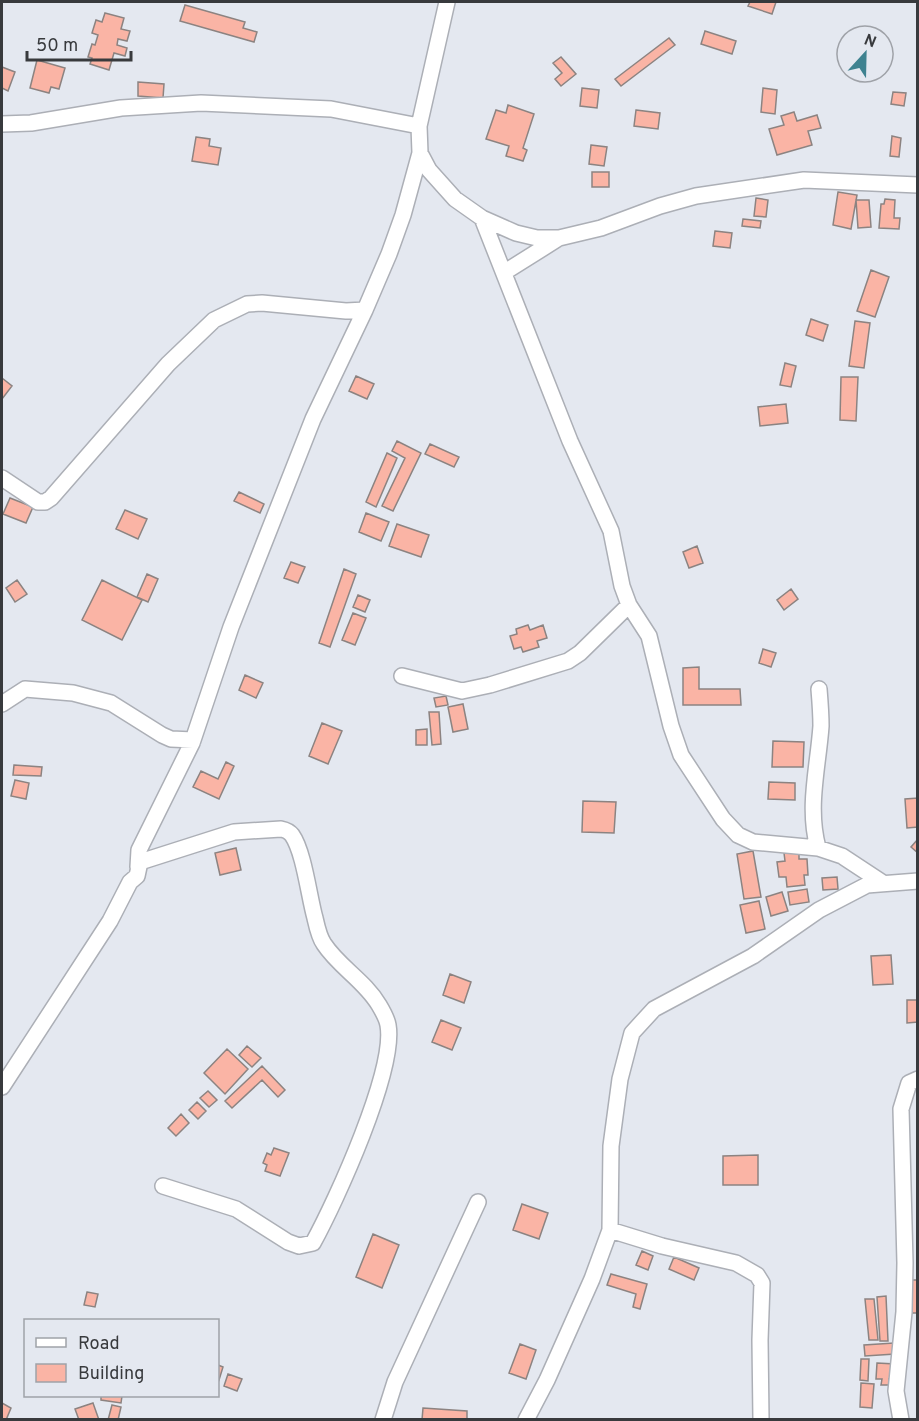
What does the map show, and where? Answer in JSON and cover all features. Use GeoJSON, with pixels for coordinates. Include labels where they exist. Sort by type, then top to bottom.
{"type":"FeatureCollection","features":[{"type":"Feature","properties":{"kind":"street"},"geometry":{"type":"LineString","coordinates":[[137,876],[139,850],[193,740],[231,627],[313,418],[365,310],[403,215],[420,153],[419,126],[447,2]]}},
{"type":"Feature","properties":{"kind":"street"},"geometry":{"type":"LineString","coordinates":[[2,124],[32,123],[121,108],[201,103],[331,109],[419,126]]}},
{"type":"Feature","properties":{"kind":"street"},"geometry":{"type":"LineString","coordinates":[[420,153],[429,170],[454,199],[482,219],[537,238],[559,238],[601,228],[660,206],[696,196],[781,183],[804,180],[918,185]]}},
{"type":"Feature","properties":{"kind":"street"},"geometry":{"type":"LineString","coordinates":[[482,219],[505,272],[570,441],[611,531],[622,586],[629,605],[649,636],[681,755],[723,819],[738,835],[753,842],[818,848],[842,856],[883,883]]}},
{"type":"Feature","properties":{"kind":"street"},"geometry":{"type":"LineString","coordinates":[[505,272],[559,238]]}},
{"type":"Feature","properties":{"kind":"street"},"geometry":{"type":"LineString","coordinates":[[2,478],[38,502],[45,502],[51,498],[168,364],[214,320],[229,312],[247,304],[262,303],[346,312],[365,310]]}},
{"type":"Feature","properties":{"kind":"street"},"geometry":{"type":"LineString","coordinates":[[402,676],[462,691],[568,661],[580,653],[629,605]]}},
{"type":"Feature","properties":{"kind":"street"},"geometry":{"type":"LineString","coordinates":[[2,704],[25,689],[73,693],[111,703],[171,739],[193,740]]}},
{"type":"Feature","properties":{"kind":"street"},"geometry":{"type":"LineString","coordinates":[[818,848],[813,831],[812,808],[821,725],[819,689]]}},
{"type":"Feature","properties":{"kind":"street"},"geometry":{"type":"LineString","coordinates":[[2,1085],[110,921],[130,882],[137,876],[140,862],[234,832],[281,829],[288,831],[294,838],[323,942],[369,991],[380,1005],[388,1024],[383,1074],[355,1152],[325,1221],[313,1242],[299,1246],[288,1242],[236,1209],[163,1186]]}},
{"type":"Feature","properties":{"kind":"street"},"geometry":{"type":"LineString","coordinates":[[526,1419],[552,1370],[592,1279],[610,1230],[611,1146],[620,1079],[632,1033],[654,1009],[753,956],[819,910],[867,885],[918,881]]}},
{"type":"Feature","properties":{"kind":"street"},"geometry":{"type":"LineString","coordinates":[[2,1070],[2,1085]]}},
{"type":"Feature","properties":{"kind":"street"},"geometry":{"type":"LineString","coordinates":[[901,1419],[896,1391],[904,1312],[905,1263],[901,1109],[909,1083],[918,1079]]}},
{"type":"Feature","properties":{"kind":"street"},"geometry":{"type":"LineString","coordinates":[[383,1419],[395,1382],[478,1202]]}},
{"type":"Feature","properties":{"kind":"street"},"geometry":{"type":"LineString","coordinates":[[610,1230],[662,1246],[736,1263],[757,1275],[762,1283],[761,1419]]}},
{"type":"Feature","properties":{"kind":"building"},"geometry":{"type":"Polygon","coordinates":[[[750,2],[776,2],[772,14],[748,6],[750,2]]]}},
{"type":"Feature","properties":{"kind":"building"},"geometry":{"type":"Polygon","coordinates":[[[185,5],[245,22],[243,28],[257,32],[254,42],[180,21],[185,5]]]}},
{"type":"Feature","properties":{"kind":"building"},"geometry":{"type":"Polygon","coordinates":[[[105,13],[124,18],[121,29],[130,31],[127,41],[118,39],[117,45],[127,48],[125,56],[114,53],[109,70],[90,64],[92,58],[88,57],[98,35],[92,33],[96,20],[102,22],[105,13]]]}},
{"type":"Feature","properties":{"kind":"building"},"geometry":{"type":"Polygon","coordinates":[[[705,31],[736,41],[732,54],[701,44],[705,31]]]}},
{"type":"Feature","properties":{"kind":"building"},"geometry":{"type":"Polygon","coordinates":[[[669,38],[675,45],[621,86],[615,79],[669,38]]]}},
{"type":"Feature","properties":{"kind":"building"},"geometry":{"type":"Polygon","coordinates":[[[561,57],[576,74],[561,86],[555,79],[562,73],[553,63],[561,57]]]}},
{"type":"Feature","properties":{"kind":"building"},"geometry":{"type":"Polygon","coordinates":[[[37,60],[65,68],[59,89],[51,87],[49,93],[30,88],[37,60]]]}},
{"type":"Feature","properties":{"kind":"building"},"geometry":{"type":"Polygon","coordinates":[[[2,67],[15,72],[8,91],[2,88],[2,67]]]}},
{"type":"Feature","properties":{"kind":"building"},"geometry":{"type":"Polygon","coordinates":[[[138,82],[164,84],[163,98],[138,96],[138,82]]]}},
{"type":"Feature","properties":{"kind":"building"},"geometry":{"type":"Polygon","coordinates":[[[582,88],[599,90],[597,108],[580,106],[582,88]]]}},
{"type":"Feature","properties":{"kind":"building"},"geometry":{"type":"Polygon","coordinates":[[[763,88],[777,90],[775,114],[761,112],[763,88]]]}},
{"type":"Feature","properties":{"kind":"building"},"geometry":{"type":"Polygon","coordinates":[[[893,92],[906,93],[904,106],[891,104],[893,92]]]}},
{"type":"Feature","properties":{"kind":"building"},"geometry":{"type":"Polygon","coordinates":[[[508,105],[534,114],[523,148],[527,150],[523,161],[506,156],[509,146],[486,139],[496,110],[506,113],[508,105]]]}},
{"type":"Feature","properties":{"kind":"building"},"geometry":{"type":"Polygon","coordinates":[[[636,110],[660,113],[658,129],[634,126],[636,110]]]}},
{"type":"Feature","properties":{"kind":"building"},"geometry":{"type":"Polygon","coordinates":[[[794,112],[797,121],[817,115],[821,128],[808,131],[812,145],[777,155],[769,129],[784,125],[781,116],[794,112]]]}},
{"type":"Feature","properties":{"kind":"building"},"geometry":{"type":"Polygon","coordinates":[[[892,136],[901,138],[899,157],[890,156],[892,136]]]}},
{"type":"Feature","properties":{"kind":"building"},"geometry":{"type":"Polygon","coordinates":[[[196,137],[210,139],[209,146],[221,148],[218,165],[192,161],[196,137]]]}},
{"type":"Feature","properties":{"kind":"building"},"geometry":{"type":"Polygon","coordinates":[[[591,145],[607,147],[604,166],[589,164],[591,145]]]}},
{"type":"Feature","properties":{"kind":"building"},"geometry":{"type":"Polygon","coordinates":[[[592,172],[609,172],[609,187],[592,187],[592,172]]]}},
{"type":"Feature","properties":{"kind":"building"},"geometry":{"type":"Polygon","coordinates":[[[838,192],[857,195],[851,229],[833,225],[838,192]]]}},
{"type":"Feature","properties":{"kind":"building"},"geometry":{"type":"Polygon","coordinates":[[[756,198],[768,200],[766,217],[754,216],[756,198]]]}},
{"type":"Feature","properties":{"kind":"building"},"geometry":{"type":"Polygon","coordinates":[[[885,199],[895,200],[894,218],[900,218],[899,229],[879,228],[881,204],[884,204],[885,199]]]}},
{"type":"Feature","properties":{"kind":"building"},"geometry":{"type":"Polygon","coordinates":[[[856,200],[869,200],[871,227],[858,228],[856,200]]]}},
{"type":"Feature","properties":{"kind":"building"},"geometry":{"type":"Polygon","coordinates":[[[743,219],[761,221],[760,228],[742,226],[743,219]]]}},
{"type":"Feature","properties":{"kind":"building"},"geometry":{"type":"Polygon","coordinates":[[[715,231],[732,233],[730,248],[713,246],[715,231]]]}},
{"type":"Feature","properties":{"kind":"building"},"geometry":{"type":"Polygon","coordinates":[[[871,270],[889,277],[875,317],[857,311],[871,270]]]}},
{"type":"Feature","properties":{"kind":"building"},"geometry":{"type":"Polygon","coordinates":[[[811,319],[828,325],[823,341],[806,335],[811,319]]]}},
{"type":"Feature","properties":{"kind":"building"},"geometry":{"type":"Polygon","coordinates":[[[855,321],[870,323],[864,368],[849,366],[855,321]]]}},
{"type":"Feature","properties":{"kind":"building"},"geometry":{"type":"Polygon","coordinates":[[[785,363],[796,366],[791,387],[780,385],[785,363]]]}},
{"type":"Feature","properties":{"kind":"building"},"geometry":{"type":"Polygon","coordinates":[[[356,376],[374,384],[367,399],[349,391],[356,376]]]}},
{"type":"Feature","properties":{"kind":"building"},"geometry":{"type":"Polygon","coordinates":[[[841,377],[858,377],[856,421],[840,420],[841,377]]]}},
{"type":"Feature","properties":{"kind":"building"},"geometry":{"type":"Polygon","coordinates":[[[2,378],[12,386],[2,399],[2,378]]]}},
{"type":"Feature","properties":{"kind":"building"},"geometry":{"type":"Polygon","coordinates":[[[786,404],[788,423],[760,426],[758,407],[786,404]]]}},
{"type":"Feature","properties":{"kind":"building"},"geometry":{"type":"Polygon","coordinates":[[[397,441],[421,453],[393,511],[382,506],[405,458],[392,451],[397,441]]]}},
{"type":"Feature","properties":{"kind":"building"},"geometry":{"type":"Polygon","coordinates":[[[430,444],[459,457],[454,467],[425,454],[430,444]]]}},
{"type":"Feature","properties":{"kind":"building"},"geometry":{"type":"Polygon","coordinates":[[[387,453],[397,458],[376,507],[366,502],[387,453]]]}},
{"type":"Feature","properties":{"kind":"building"},"geometry":{"type":"Polygon","coordinates":[[[239,492],[264,504],[260,513],[234,501],[239,492]]]}},
{"type":"Feature","properties":{"kind":"building"},"geometry":{"type":"Polygon","coordinates":[[[10,498],[33,507],[26,523],[3,514],[10,498]]]}},
{"type":"Feature","properties":{"kind":"building"},"geometry":{"type":"Polygon","coordinates":[[[125,510],[147,519],[138,539],[116,529],[125,510]]]}},
{"type":"Feature","properties":{"kind":"building"},"geometry":{"type":"Polygon","coordinates":[[[366,513],[389,522],[381,541],[359,532],[366,513]]]}},
{"type":"Feature","properties":{"kind":"building"},"geometry":{"type":"Polygon","coordinates":[[[397,524],[429,535],[421,557],[389,546],[397,524]]]}},
{"type":"Feature","properties":{"kind":"building"},"geometry":{"type":"Polygon","coordinates":[[[697,546],[703,563],[689,568],[683,552],[697,546]]]}},
{"type":"Feature","properties":{"kind":"building"},"geometry":{"type":"Polygon","coordinates":[[[291,562],[305,567],[298,583],[284,578],[291,562]]]}},
{"type":"Feature","properties":{"kind":"building"},"geometry":{"type":"Polygon","coordinates":[[[344,569],[356,574],[330,647],[319,643],[344,569]]]}},
{"type":"Feature","properties":{"kind":"building"},"geometry":{"type":"Polygon","coordinates":[[[147,574],[158,579],[148,602],[137,597],[147,574]]]}},
{"type":"Feature","properties":{"kind":"building"},"geometry":{"type":"Polygon","coordinates":[[[17,580],[27,594],[15,602],[6,588],[17,580]]]}},
{"type":"Feature","properties":{"kind":"building"},"geometry":{"type":"Polygon","coordinates":[[[102,580],[142,600],[122,640],[82,620],[102,580]]]}},
{"type":"Feature","properties":{"kind":"building"},"geometry":{"type":"Polygon","coordinates":[[[791,589],[798,599],[784,610],[777,600],[791,589]]]}},
{"type":"Feature","properties":{"kind":"building"},"geometry":{"type":"Polygon","coordinates":[[[358,595],[370,600],[365,612],[353,607],[358,595]]]}},
{"type":"Feature","properties":{"kind":"building"},"geometry":{"type":"Polygon","coordinates":[[[353,613],[366,618],[355,645],[342,640],[353,613]]]}},
{"type":"Feature","properties":{"kind":"building"},"geometry":{"type":"Polygon","coordinates":[[[528,625],[530,630],[543,625],[547,638],[537,641],[539,647],[523,652],[521,647],[514,649],[510,636],[517,634],[516,629],[528,625]]]}},
{"type":"Feature","properties":{"kind":"building"},"geometry":{"type":"Polygon","coordinates":[[[763,649],[776,653],[771,667],[759,663],[763,649]]]}},
{"type":"Feature","properties":{"kind":"building"},"geometry":{"type":"Polygon","coordinates":[[[699,667],[699,689],[740,689],[741,705],[683,705],[683,668],[699,667]]]}},
{"type":"Feature","properties":{"kind":"building"},"geometry":{"type":"Polygon","coordinates":[[[245,675],[263,683],[256,698],[239,690],[245,675]]]}},
{"type":"Feature","properties":{"kind":"building"},"geometry":{"type":"Polygon","coordinates":[[[446,696],[448,705],[436,707],[434,698],[446,696]]]}},
{"type":"Feature","properties":{"kind":"building"},"geometry":{"type":"Polygon","coordinates":[[[463,704],[468,729],[453,732],[448,707],[463,704]]]}},
{"type":"Feature","properties":{"kind":"building"},"geometry":{"type":"Polygon","coordinates":[[[429,712],[439,712],[441,744],[432,745],[429,712]]]}},
{"type":"Feature","properties":{"kind":"building"},"geometry":{"type":"Polygon","coordinates":[[[322,723],[342,731],[328,764],[309,756],[322,723]]]}},
{"type":"Feature","properties":{"kind":"building"},"geometry":{"type":"Polygon","coordinates":[[[427,729],[427,745],[416,745],[416,730],[427,729]]]}},
{"type":"Feature","properties":{"kind":"building"},"geometry":{"type":"Polygon","coordinates":[[[773,741],[804,742],[803,767],[772,767],[773,741]]]}},
{"type":"Feature","properties":{"kind":"building"},"geometry":{"type":"Polygon","coordinates":[[[226,762],[234,766],[219,799],[193,787],[201,771],[218,779],[226,762]]]}},
{"type":"Feature","properties":{"kind":"building"},"geometry":{"type":"Polygon","coordinates":[[[14,765],[42,767],[41,776],[13,775],[14,765]]]}},
{"type":"Feature","properties":{"kind":"building"},"geometry":{"type":"Polygon","coordinates":[[[15,780],[29,783],[26,799],[11,796],[15,780]]]}},
{"type":"Feature","properties":{"kind":"building"},"geometry":{"type":"Polygon","coordinates":[[[769,782],[795,783],[795,800],[768,799],[769,782]]]}},
{"type":"Feature","properties":{"kind":"building"},"geometry":{"type":"Polygon","coordinates":[[[918,798],[918,827],[907,828],[905,799],[918,798]]]}},
{"type":"Feature","properties":{"kind":"building"},"geometry":{"type":"Polygon","coordinates":[[[583,801],[616,802],[614,833],[582,832],[583,801]]]}},
{"type":"Feature","properties":{"kind":"building"},"geometry":{"type":"Polygon","coordinates":[[[918,839],[918,853],[911,847],[918,839]]]}},
{"type":"Feature","properties":{"kind":"building"},"geometry":{"type":"Polygon","coordinates":[[[236,848],[241,870],[220,875],[215,853],[236,848]]]}},
{"type":"Feature","properties":{"kind":"building"},"geometry":{"type":"Polygon","coordinates":[[[753,851],[761,897],[744,899],[737,854],[753,851]]]}},
{"type":"Feature","properties":{"kind":"building"},"geometry":{"type":"Polygon","coordinates":[[[799,852],[799,859],[807,859],[808,875],[804,875],[805,885],[787,887],[786,877],[779,877],[777,862],[785,861],[784,853],[799,852]]]}},
{"type":"Feature","properties":{"kind":"building"},"geometry":{"type":"Polygon","coordinates":[[[837,877],[838,889],[823,890],[822,878],[837,877]]]}},
{"type":"Feature","properties":{"kind":"building"},"geometry":{"type":"Polygon","coordinates":[[[807,889],[809,902],[790,905],[788,892],[807,889]]]}},
{"type":"Feature","properties":{"kind":"building"},"geometry":{"type":"Polygon","coordinates":[[[782,892],[788,911],[771,916],[766,897],[782,892]]]}},
{"type":"Feature","properties":{"kind":"building"},"geometry":{"type":"Polygon","coordinates":[[[759,901],[765,929],[746,933],[740,905],[759,901]]]}},
{"type":"Feature","properties":{"kind":"building"},"geometry":{"type":"Polygon","coordinates":[[[891,955],[893,984],[873,985],[871,956],[891,955]]]}},
{"type":"Feature","properties":{"kind":"building"},"geometry":{"type":"Polygon","coordinates":[[[450,974],[471,982],[464,1003],[443,995],[450,974]]]}},
{"type":"Feature","properties":{"kind":"building"},"geometry":{"type":"Polygon","coordinates":[[[907,1000],[918,1000],[918,1022],[907,1023],[907,1000]]]}},
{"type":"Feature","properties":{"kind":"building"},"geometry":{"type":"Polygon","coordinates":[[[441,1020],[461,1028],[452,1050],[432,1042],[441,1020]]]}},
{"type":"Feature","properties":{"kind":"building"},"geometry":{"type":"Polygon","coordinates":[[[247,1046],[261,1058],[252,1067],[239,1055],[247,1046]]]}},
{"type":"Feature","properties":{"kind":"building"},"geometry":{"type":"Polygon","coordinates":[[[227,1049],[248,1069],[225,1094],[204,1073],[227,1049]]]}},
{"type":"Feature","properties":{"kind":"building"},"geometry":{"type":"Polygon","coordinates":[[[262,1066],[285,1090],[278,1097],[262,1080],[232,1108],[225,1101],[262,1066]]]}},
{"type":"Feature","properties":{"kind":"building"},"geometry":{"type":"Polygon","coordinates":[[[208,1091],[217,1100],[209,1107],[200,1098],[208,1091]]]}},
{"type":"Feature","properties":{"kind":"building"},"geometry":{"type":"Polygon","coordinates":[[[197,1102],[206,1111],[198,1119],[189,1110],[197,1102]]]}},
{"type":"Feature","properties":{"kind":"building"},"geometry":{"type":"Polygon","coordinates":[[[181,1114],[189,1123],[176,1136],[168,1128],[181,1114]]]}},
{"type":"Feature","properties":{"kind":"building"},"geometry":{"type":"Polygon","coordinates":[[[274,1148],[289,1153],[280,1176],[265,1171],[267,1165],[263,1163],[267,1153],[271,1155],[274,1148]]]}},
{"type":"Feature","properties":{"kind":"building"},"geometry":{"type":"Polygon","coordinates":[[[758,1155],[758,1185],[723,1185],[723,1156],[758,1155]]]}},
{"type":"Feature","properties":{"kind":"building"},"geometry":{"type":"Polygon","coordinates":[[[522,1204],[548,1213],[539,1239],[513,1230],[522,1204]]]}},
{"type":"Feature","properties":{"kind":"building"},"geometry":{"type":"Polygon","coordinates":[[[373,1234],[399,1245],[382,1288],[356,1277],[373,1234]]]}},
{"type":"Feature","properties":{"kind":"building"},"geometry":{"type":"Polygon","coordinates":[[[642,1251],[653,1256],[648,1270],[636,1265],[642,1251]]]}},
{"type":"Feature","properties":{"kind":"building"},"geometry":{"type":"Polygon","coordinates":[[[674,1257],[699,1268],[694,1280],[669,1269],[674,1257]]]}},
{"type":"Feature","properties":{"kind":"building"},"geometry":{"type":"Polygon","coordinates":[[[611,1274],[647,1284],[640,1309],[633,1307],[636,1294],[607,1285],[611,1274]]]}},
{"type":"Feature","properties":{"kind":"building"},"geometry":{"type":"Polygon","coordinates":[[[912,1280],[918,1280],[918,1313],[909,1313],[912,1280]]]}},
{"type":"Feature","properties":{"kind":"building"},"geometry":{"type":"Polygon","coordinates":[[[87,1292],[98,1294],[95,1307],[84,1305],[87,1292]]]}},
{"type":"Feature","properties":{"kind":"building"},"geometry":{"type":"Polygon","coordinates":[[[886,1296],[888,1341],[880,1341],[877,1297],[886,1296]]]}},
{"type":"Feature","properties":{"kind":"building"},"geometry":{"type":"Polygon","coordinates":[[[865,1299],[874,1299],[878,1340],[869,1340],[865,1299]]]}},
{"type":"Feature","properties":{"kind":"building"},"geometry":{"type":"Polygon","coordinates":[[[894,1343],[895,1354],[865,1356],[864,1345],[894,1343]]]}},
{"type":"Feature","properties":{"kind":"building"},"geometry":{"type":"Polygon","coordinates":[[[520,1344],[536,1350],[526,1379],[509,1373],[520,1344]]]}},
{"type":"Feature","properties":{"kind":"building"},"geometry":{"type":"Polygon","coordinates":[[[861,1359],[869,1359],[868,1381],[860,1380],[861,1359]]]}},
{"type":"Feature","properties":{"kind":"building"},"geometry":{"type":"Polygon","coordinates":[[[877,1363],[895,1364],[894,1380],[889,1379],[889,1385],[881,1385],[882,1379],[876,1379],[877,1363]]]}},
{"type":"Feature","properties":{"kind":"building"},"geometry":{"type":"Polygon","coordinates":[[[219,1365],[223,1367],[219,1380],[219,1365]]]}},
{"type":"Feature","properties":{"kind":"building"},"geometry":{"type":"Polygon","coordinates":[[[228,1374],[242,1379],[237,1391],[224,1386],[228,1374]]]}},
{"type":"Feature","properties":{"kind":"building"},"geometry":{"type":"Polygon","coordinates":[[[861,1383],[874,1384],[872,1408],[860,1407],[861,1383]]]}},
{"type":"Feature","properties":{"kind":"building"},"geometry":{"type":"Polygon","coordinates":[[[101,1397],[122,1397],[121,1403],[101,1400],[101,1397]]]}},
{"type":"Feature","properties":{"kind":"building"},"geometry":{"type":"Polygon","coordinates":[[[2,1403],[11,1408],[6,1420],[2,1420],[2,1403]]]}},
{"type":"Feature","properties":{"kind":"building"},"geometry":{"type":"Polygon","coordinates":[[[93,1403],[99,1420],[79,1420],[75,1409],[93,1403]]]}},
{"type":"Feature","properties":{"kind":"building"},"geometry":{"type":"Polygon","coordinates":[[[112,1405],[121,1407],[118,1420],[108,1420],[112,1405]]]}},
{"type":"Feature","properties":{"kind":"building"},"geometry":{"type":"Polygon","coordinates":[[[423,1408],[467,1411],[467,1420],[422,1420],[423,1408]]]}}]}
